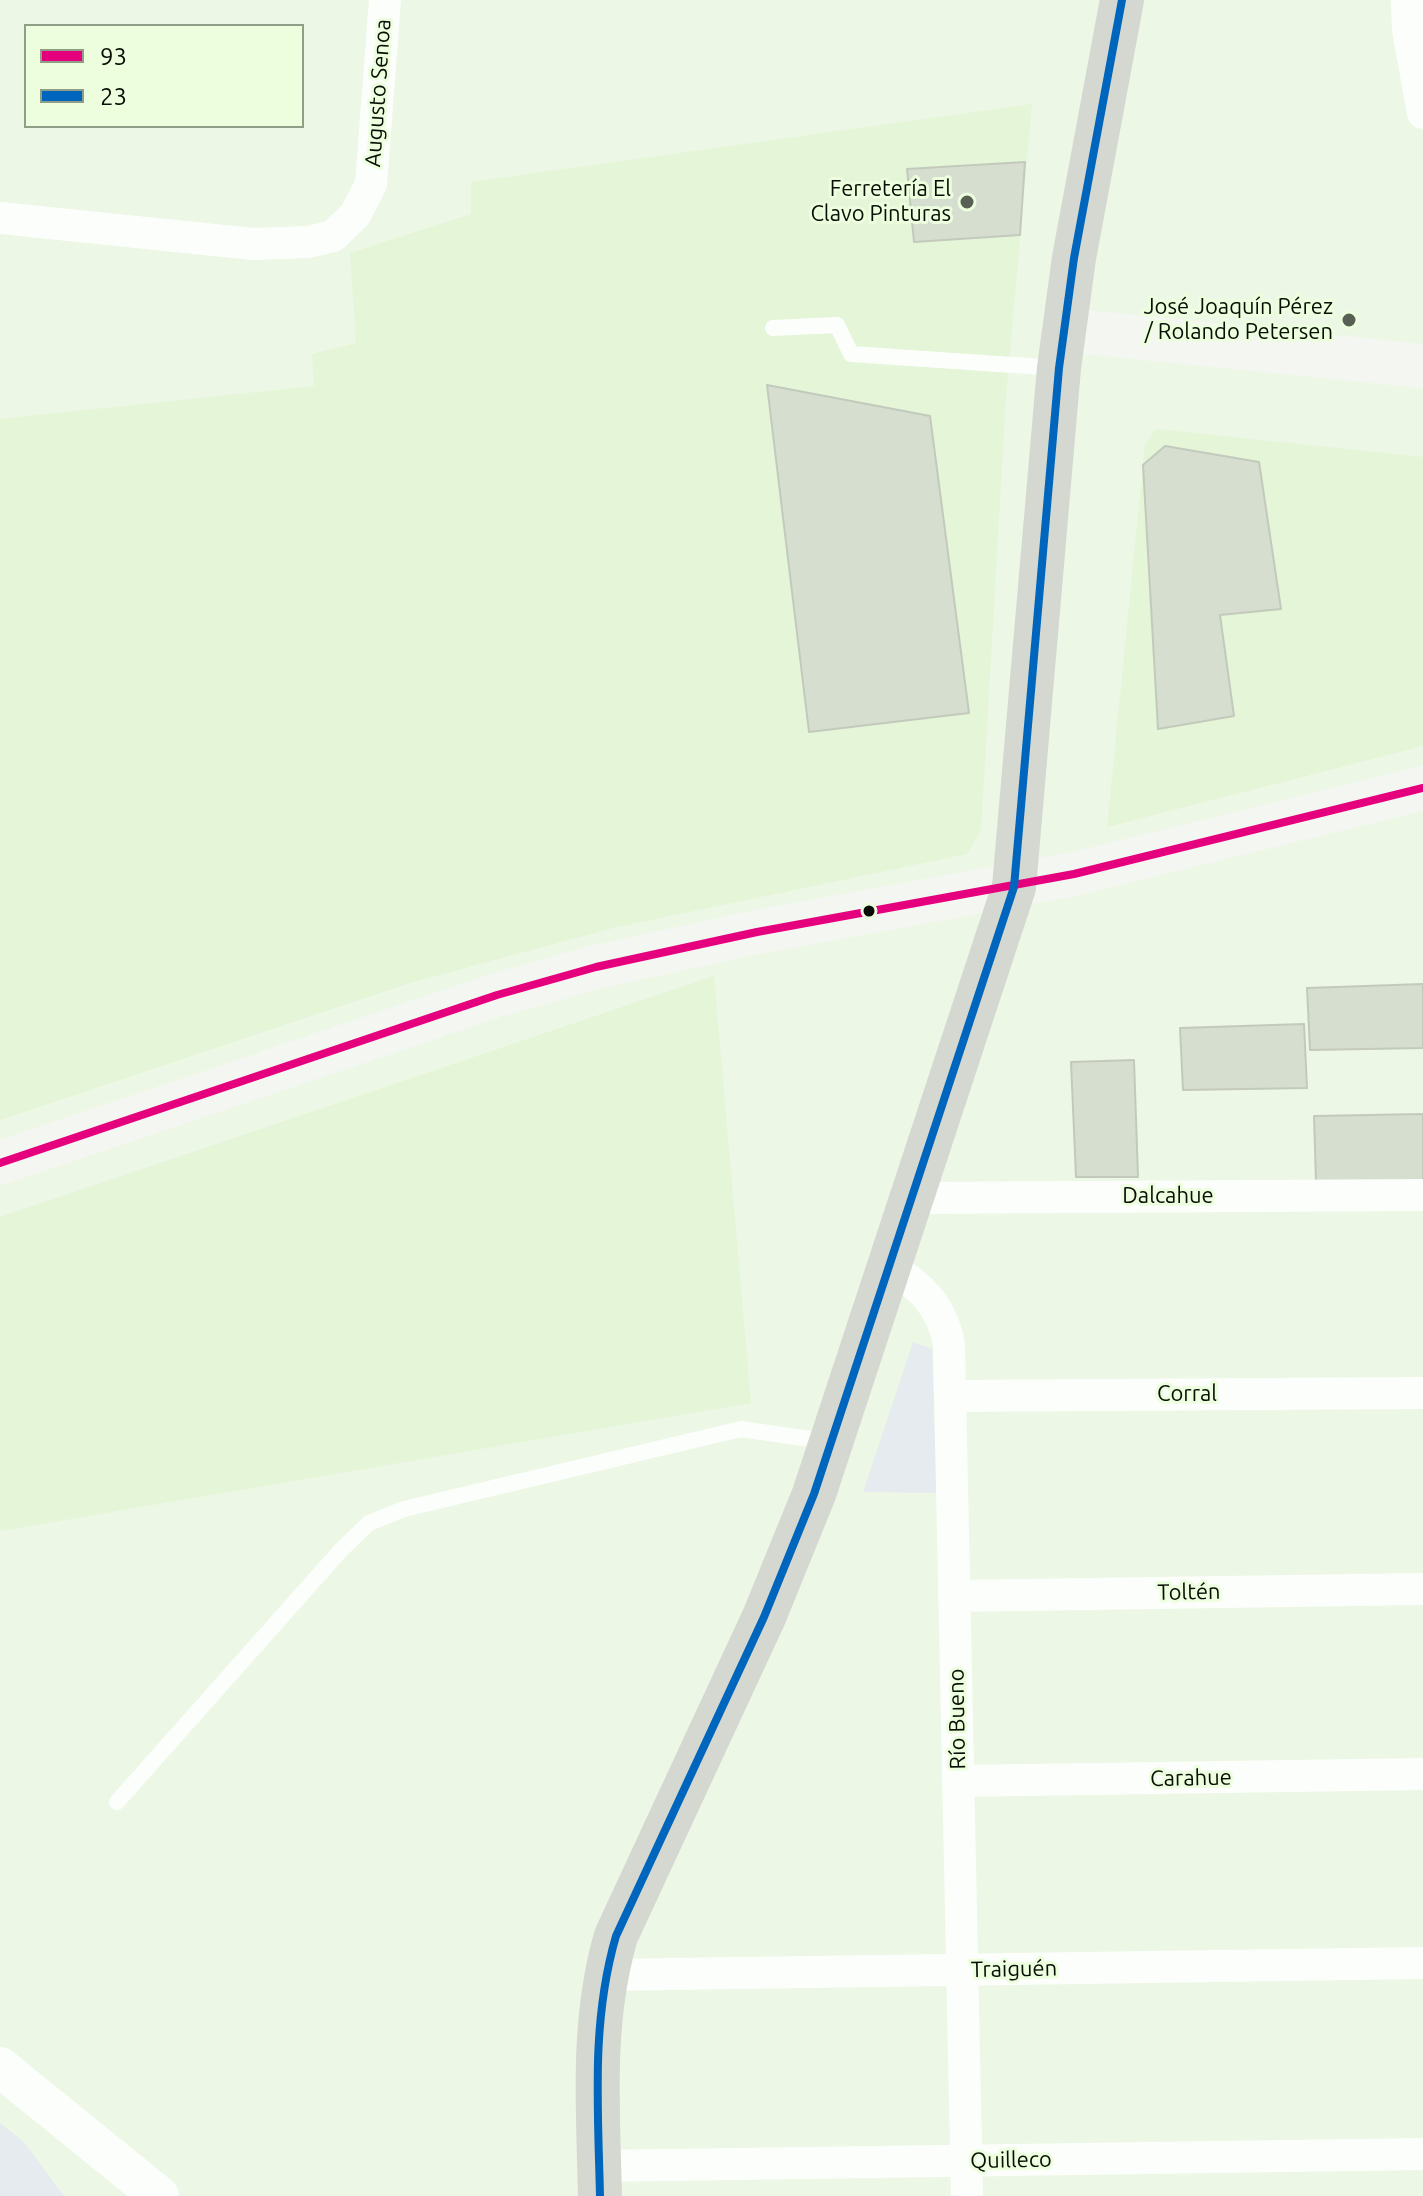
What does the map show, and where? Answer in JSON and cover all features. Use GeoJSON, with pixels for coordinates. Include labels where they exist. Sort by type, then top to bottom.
{"type":"FeatureCollection","features":[{"type":"Feature","properties":{"kind":"main road"},"geometry":{"type":"LineString","coordinates":[[600,2181],[597,2053],[605,1975],[625,1915],[788,1561],[831,1442],[1014,887],[1061,349],[1086,185],[1122,0]]}},
{"type":"Feature","properties":{"kind":"main road"},"geometry":{"type":"LineString","coordinates":[[1061,349],[1423,366]]}},
{"type":"Feature","properties":{"kind":"main road"},"geometry":{"type":"LineString","coordinates":[[0,1163],[483,999],[596,967],[757,932],[1089,871],[1423,788]]}},
{"type":"Feature","properties":{"kind":"street","name":"Augusto Senoa"},"geometry":{"type":"LineString","coordinates":[[0,218],[253,244],[308,242],[333,236],[355,215],[371,184],[385,0]]}},
{"type":"Feature","properties":{"kind":"street"},"geometry":{"type":"LineString","coordinates":[[1412,5],[1408,30],[1423,113]]}},
{"type":"Feature","properties":{"kind":"street","name":"Dalcahue"},"geometry":{"type":"LineString","coordinates":[[912,1198],[1423,1195]]}},
{"type":"Feature","properties":{"kind":"street","name":"Río Bueno"},"geometry":{"type":"LineString","coordinates":[[889,1267],[927,1294],[940,1313],[949,1344],[967,2196]]}},
{"type":"Feature","properties":{"kind":"street","name":"Corral"},"geometry":{"type":"LineString","coordinates":[[950,1396],[1423,1393]]}},
{"type":"Feature","properties":{"kind":"street","name":"Toltén"},"geometry":{"type":"LineString","coordinates":[[954,1596],[1423,1589]]}},
{"type":"Feature","properties":{"kind":"street","name":"Carahue"},"geometry":{"type":"LineString","coordinates":[[958,1781],[1423,1774]]}},
{"type":"Feature","properties":{"kind":"street","name":"Traiguén"},"geometry":{"type":"LineString","coordinates":[[605,1975],[1423,1963]]}},
{"type":"Feature","properties":{"kind":"street"},"geometry":{"type":"LineString","coordinates":[[0,2067],[159,2196]]}},
{"type":"Feature","properties":{"kind":"street","name":"Quilleco"},"geometry":{"type":"LineString","coordinates":[[600,2181],[966,2161],[1423,2154]]}},
{"type":"Feature","properties":{"kind":"lane"},"geometry":{"type":"LineString","coordinates":[[773,328],[837,325],[851,354],[1061,349]]}},
{"type":"Feature","properties":{"kind":"lane"},"geometry":{"type":"LineString","coordinates":[[117,1802],[341,1550],[369,1523],[404,1509],[741,1429],[831,1442]]}},
{"type":"Feature","properties":{"kind":"shaded area"},"geometry":{"type":"Polygon","coordinates":[[[1032,104],[1006,397],[981,831],[967,854],[617,927],[413,982],[0,1120],[0,419],[314,386],[312,354],[356,343],[350,253],[471,214],[471,182],[1032,104]]]}},
{"type":"Feature","properties":{"kind":"shaded area"},"geometry":{"type":"Polygon","coordinates":[[[1156,429],[1423,457],[1423,746],[1107,827],[1145,445],[1156,429]]]}},
{"type":"Feature","properties":{"kind":"shaded area"},"geometry":{"type":"Polygon","coordinates":[[[714,976],[751,1403],[0,1531],[0,1217],[714,976]]]}},
{"type":"Feature","properties":{"kind":"shaded area"},"geometry":{"type":"Polygon","coordinates":[[[913,1342],[932,1349],[937,1493],[863,1492],[913,1342]]]}},
{"type":"Feature","properties":{"kind":"shaded area"},"geometry":{"type":"Polygon","coordinates":[[[0,2123],[24,2142],[64,2196],[0,2196],[0,2123]]]}},
{"type":"Feature","properties":{"kind":"building","name":"Ferretería El Clavo Pinturas"},"geometry":{"type":"Polygon","coordinates":[[[1025,162],[1020,235],[914,242],[907,169],[1025,162]]]}},
{"type":"Feature","properties":{"kind":"building"},"geometry":{"type":"Polygon","coordinates":[[[767,385],[930,416],[969,713],[809,732],[767,385]]]}},
{"type":"Feature","properties":{"kind":"building"},"geometry":{"type":"Polygon","coordinates":[[[1165,446],[1259,462],[1281,609],[1220,615],[1234,716],[1158,729],[1143,465],[1165,446]]]}},
{"type":"Feature","properties":{"kind":"building"},"geometry":{"type":"Polygon","coordinates":[[[1423,984],[1423,1048],[1310,1050],[1307,988],[1423,984]]]}},
{"type":"Feature","properties":{"kind":"building"},"geometry":{"type":"Polygon","coordinates":[[[1304,1024],[1307,1088],[1183,1090],[1180,1028],[1304,1024]]]}},
{"type":"Feature","properties":{"kind":"building"},"geometry":{"type":"Polygon","coordinates":[[[1134,1060],[1138,1177],[1076,1177],[1071,1062],[1134,1060]]]}},
{"type":"Feature","properties":{"kind":"building"},"geometry":{"type":"Polygon","coordinates":[[[1423,1114],[1423,1180],[1316,1182],[1314,1116],[1423,1114]]]}},
{"type":"Feature","properties":{"kind":"transit line","name":"23"},"geometry":{"type":"LineString","coordinates":[[600,2196],[599,2033],[616,1936],[764,1617],[814,1494],[1014,887],[1059,368],[1074,258],[1122,0]]}},
{"type":"Feature","properties":{"kind":"transit line","name":"93"},"geometry":{"type":"LineString","coordinates":[[0,1163],[497,995],[596,967],[757,932],[1074,874],[1423,788]]}},
{"type":"Feature","properties":{"kind":"place","name":"Ferretería El Clavo Pinturas"},"geometry":{"type":"Point","coordinates":[967,202]}},
{"type":"Feature","properties":{"kind":"place","name":"José Joaquín Pérez / Rolando Petersen"},"geometry":{"type":"Point","coordinates":[1349,320]}}]}
